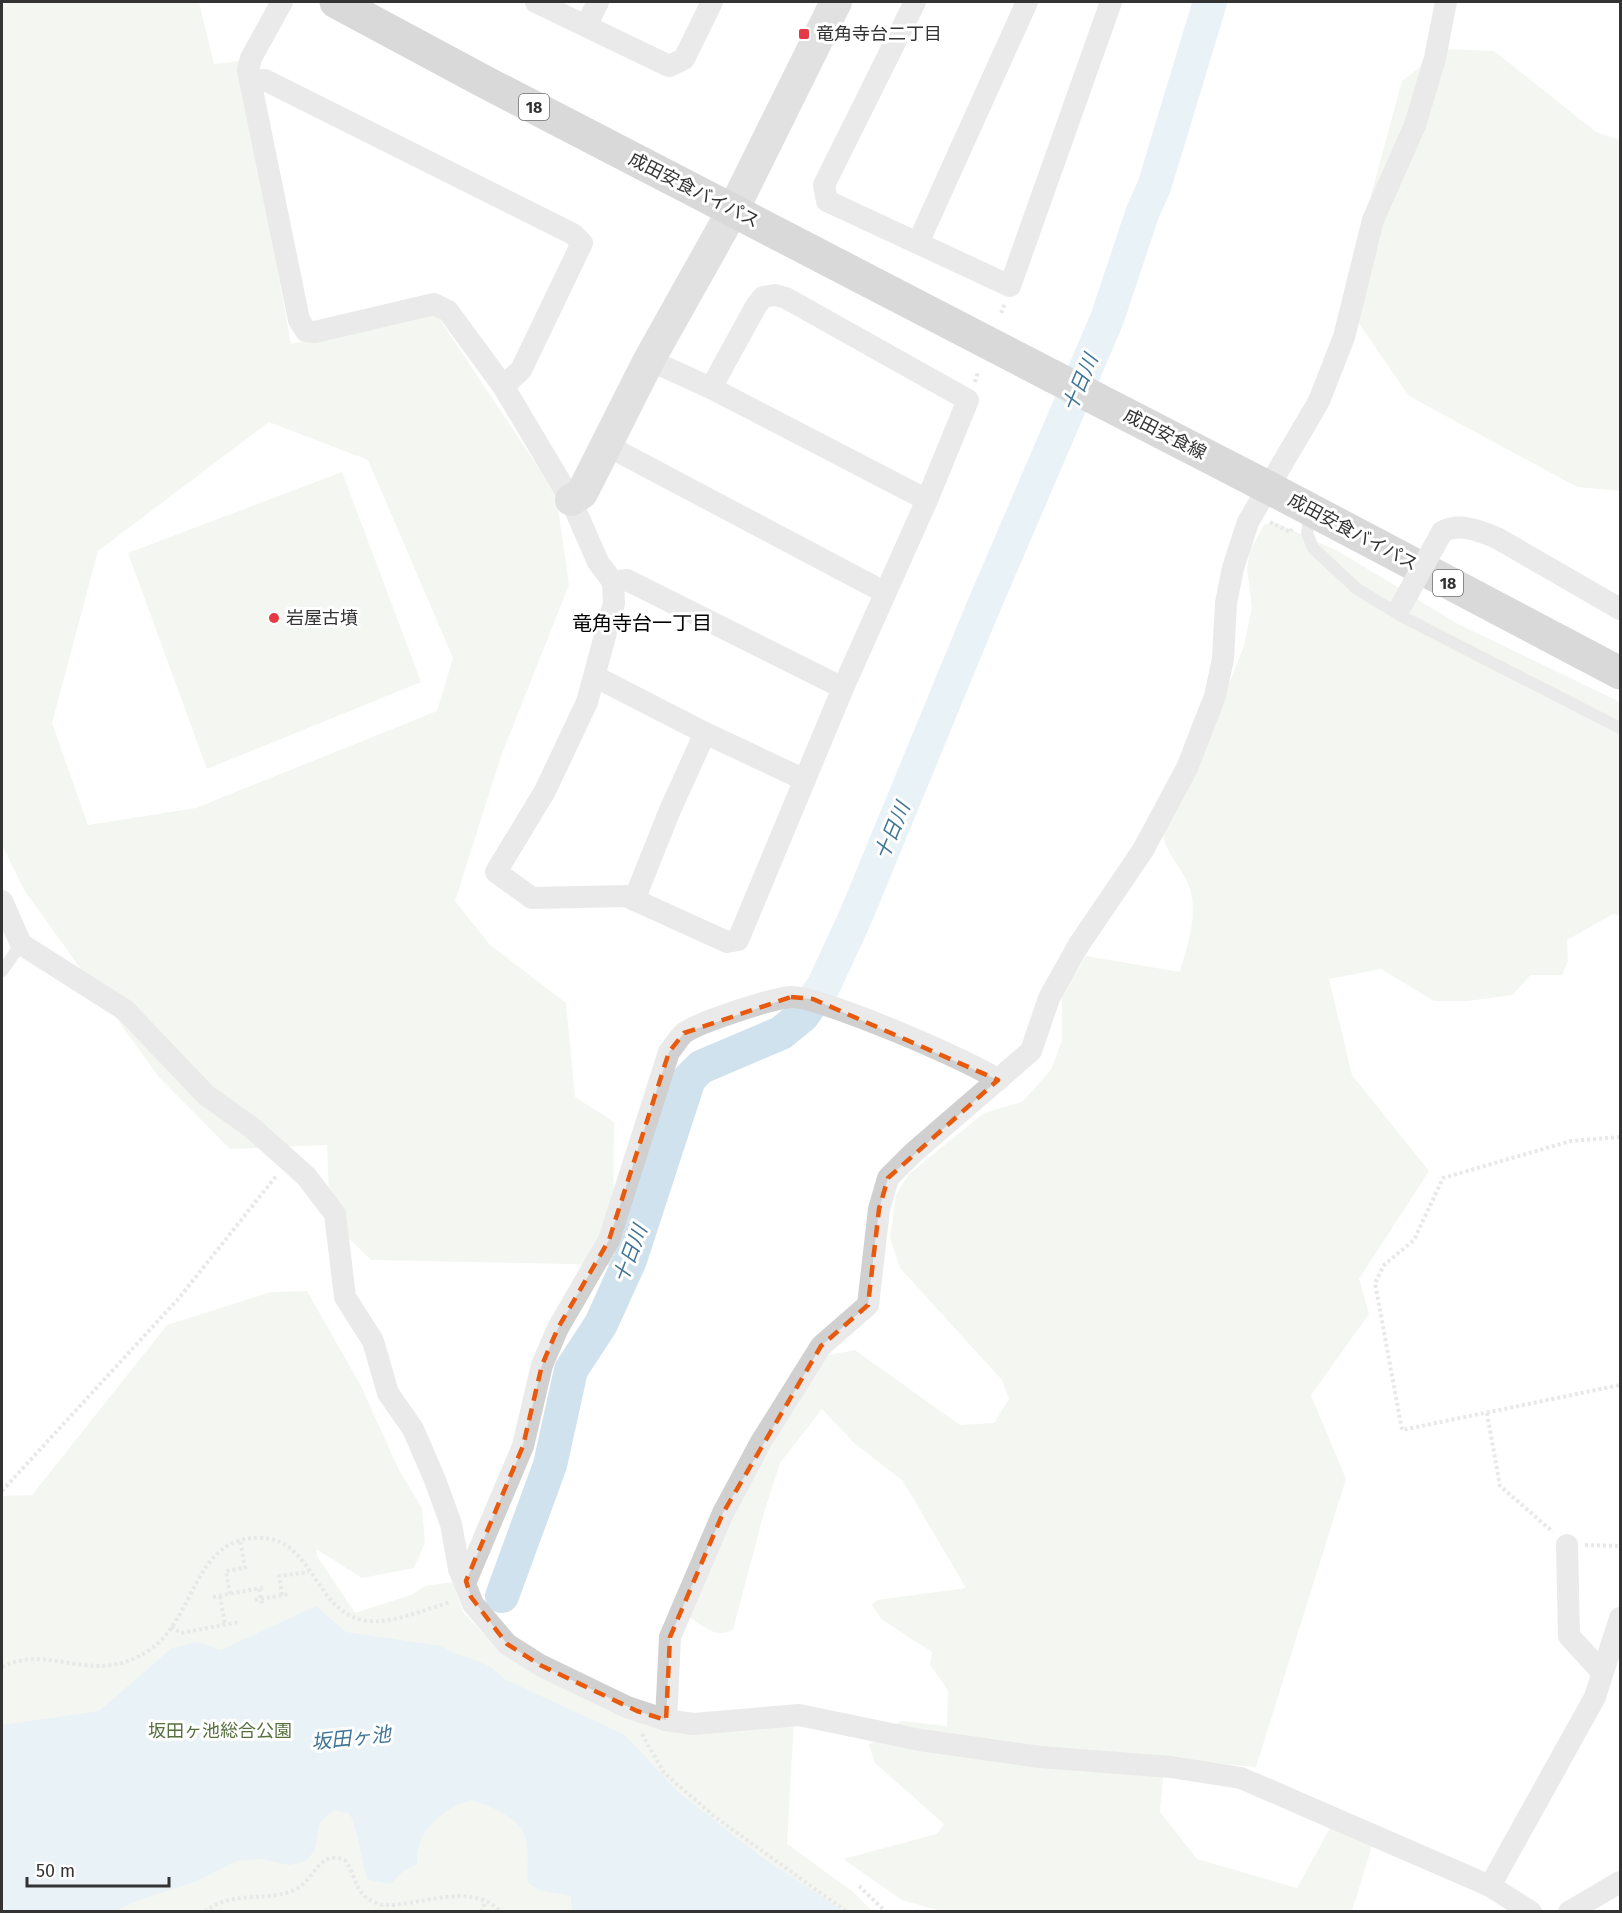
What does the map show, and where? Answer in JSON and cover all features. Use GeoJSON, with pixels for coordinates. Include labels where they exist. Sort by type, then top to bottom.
{"type":"FeatureCollection","features":[{"type":"Feature","properties":{"kind":"main road","name":"成田安食バイパス"},"geometry":{"type":"LineString","coordinates":[[336,2],[1052,376]]}},
{"type":"Feature","properties":{"kind":"main road","name":"成田安食線"},"geometry":{"type":"LineString","coordinates":[[1052,376],[1277,492]]}},
{"type":"Feature","properties":{"kind":"main road","name":"成田安食バイパス"},"geometry":{"type":"LineString","coordinates":[[1277,492],[1620,673]]}},
{"type":"Feature","properties":{"kind":"street"},"geometry":{"type":"LineString","coordinates":[[282,2],[251,58],[248,70],[298,320],[306,331],[315,332],[434,304],[448,311],[503,386],[571,500],[598,562],[613,582],[615,603],[596,677],[587,702],[545,790],[496,872],[532,897],[626,896],[727,942],[738,940],[843,688],[927,500],[968,399],[786,298],[775,295],[763,297],[711,388]]}},
{"type":"Feature","properties":{"kind":"street"},"geometry":{"type":"LineString","coordinates":[[537,2],[669,66],[684,59],[712,2]]}},
{"type":"Feature","properties":{"kind":"street"},"geometry":{"type":"LineString","coordinates":[[586,26],[598,2]]}},
{"type":"Feature","properties":{"kind":"street"},"geometry":{"type":"LineString","coordinates":[[571,500],[582,493],[649,360],[732,210],[836,2]]}},
{"type":"Feature","properties":{"kind":"street"},"geometry":{"type":"LineString","coordinates":[[915,2],[824,185],[827,201],[1010,286],[1111,2]]}},
{"type":"Feature","properties":{"kind":"street"},"geometry":{"type":"LineString","coordinates":[[918,243],[1027,2]]}},
{"type":"Feature","properties":{"kind":"street"},"geometry":{"type":"LineString","coordinates":[[666,1720],[670,1637],[723,1513],[761,1442],[821,1346],[868,1305],[879,1209],[888,1178],[914,1152],[1032,1051],[1049,998],[1078,946],[1143,850],[1187,768],[1215,696],[1223,659],[1226,603],[1233,568],[1248,522],[1319,401],[1347,327],[1373,220],[1415,125],[1435,58],[1446,2]]}},
{"type":"Feature","properties":{"kind":"street"},"geometry":{"type":"LineString","coordinates":[[251,81],[265,80],[573,234],[582,243],[521,370],[503,386]]}},
{"type":"Feature","properties":{"kind":"street"},"geometry":{"type":"LineString","coordinates":[[649,360],[711,388],[927,500]]}},
{"type":"Feature","properties":{"kind":"street"},"geometry":{"type":"LineString","coordinates":[[606,445],[885,592]]}},
{"type":"Feature","properties":{"kind":"street"},"geometry":{"type":"LineString","coordinates":[[1403,612],[1442,532],[1448,528],[1477,530],[1497,538],[1620,609]]}},
{"type":"Feature","properties":{"kind":"street"},"geometry":{"type":"LineString","coordinates":[[613,582],[627,580],[843,688]]}},
{"type":"Feature","properties":{"kind":"street"},"geometry":{"type":"LineString","coordinates":[[596,677],[705,733],[805,780]]}},
{"type":"Feature","properties":{"kind":"street"},"geometry":{"type":"LineString","coordinates":[[634,900],[670,810],[705,733]]}},
{"type":"Feature","properties":{"kind":"street"},"geometry":{"type":"LineString","coordinates":[[2,902],[21,944],[124,1010],[206,1095],[252,1127],[306,1176],[335,1214],[345,1296],[373,1341],[388,1393],[413,1429],[435,1480],[451,1524],[459,1569],[473,1604],[507,1644],[540,1665],[627,1707],[666,1720],[693,1724],[799,1715],[920,1740],[1040,1757],[1170,1767],[1241,1778],[1490,1886],[1531,1911]]}},
{"type":"Feature","properties":{"kind":"street"},"geometry":{"type":"LineString","coordinates":[[468,1589],[523,1446],[542,1365],[558,1329],[609,1240],[669,1052],[684,1033],[757,1006],[791,997],[813,999],[917,1041],[998,1080]]}},
{"type":"Feature","properties":{"kind":"street"},"geometry":{"type":"LineString","coordinates":[[1567,1545],[1569,1636],[1602,1672]]}},
{"type":"Feature","properties":{"kind":"street"},"geometry":{"type":"LineString","coordinates":[[1490,1886],[1595,1697],[1620,1618]]}},
{"type":"Feature","properties":{"kind":"street"},"geometry":{"type":"LineString","coordinates":[[1569,1911],[1620,1882]]}},
{"type":"Feature","properties":{"kind":"lane"},"geometry":{"type":"LineString","coordinates":[[1311,510],[1307,532],[1313,548],[1357,589],[1620,728]]}},
{"type":"Feature","properties":{"kind":"lane"},"geometry":{"type":"LineString","coordinates":[[2,971],[21,944]]}},
{"type":"Feature","properties":{"kind":"path"},"geometry":{"type":"LineString","coordinates":[[1620,1137],[1571,1141],[1443,1178],[1414,1240],[1384,1265],[1374,1283],[1402,1430],[1620,1385]]}},
{"type":"Feature","properties":{"kind":"path"},"geometry":{"type":"LineString","coordinates":[[2,1491],[179,1298],[289,1160]]}},
{"type":"Feature","properties":{"kind":"path"},"geometry":{"type":"LineString","coordinates":[[1487,1413],[1500,1486],[1567,1545],[1620,1546]]}},
{"type":"Feature","properties":{"kind":"path"},"geometry":{"type":"LineString","coordinates":[[2,1667],[13,1661],[33,1658],[79,1667],[107,1666],[150,1649],[171,1627],[211,1559],[222,1548],[240,1540],[267,1538],[278,1541],[300,1557],[326,1596],[338,1608],[362,1620],[393,1618],[468,1589]]}},
{"type":"Feature","properties":{"kind":"path"},"geometry":{"type":"LineString","coordinates":[[230,1594],[226,1571],[245,1568],[240,1540]]}},
{"type":"Feature","properties":{"kind":"path"},"geometry":{"type":"LineString","coordinates":[[282,1595],[279,1576],[310,1572]]}},
{"type":"Feature","properties":{"kind":"path"},"geometry":{"type":"LineString","coordinates":[[213,1597],[266,1587]]}},
{"type":"Feature","properties":{"kind":"path"},"geometry":{"type":"LineString","coordinates":[[259,1588],[262,1605]]}},
{"type":"Feature","properties":{"kind":"path"},"geometry":{"type":"LineString","coordinates":[[255,1600],[288,1594]]}},
{"type":"Feature","properties":{"kind":"path"},"geometry":{"type":"LineString","coordinates":[[220,1596],[225,1625]]}},
{"type":"Feature","properties":{"kind":"path"},"geometry":{"type":"LineString","coordinates":[[171,1627],[181,1633],[239,1622]]}},
{"type":"Feature","properties":{"kind":"path"},"geometry":{"type":"LineString","coordinates":[[627,1707],[664,1773],[715,1817],[847,1911]]}},
{"type":"Feature","properties":{"kind":"path"},"geometry":{"type":"LineString","coordinates":[[206,1911],[236,1896],[293,1891],[304,1885],[323,1860],[331,1857],[345,1860],[362,1895],[382,1905],[464,1896],[486,1901],[501,1911]]}},
{"type":"Feature","properties":{"kind":"path"},"geometry":{"type":"LineString","coordinates":[[859,1886],[886,1911]]}},
{"type":"Feature","properties":{"kind":"path"},"geometry":{"type":"LineString","coordinates":[[481,1911],[486,1901]]}},
{"type":"Feature","properties":{"kind":"highlighted area"},"geometry":{"type":"Polygon","coordinates":[[[791,997],[813,999],[998,1080],[888,1178],[879,1209],[868,1305],[821,1346],[723,1513],[670,1637],[666,1720],[637,1711],[540,1665],[507,1644],[471,1597],[466,1581],[523,1446],[542,1365],[558,1328],[609,1240],[669,1052],[684,1033],[791,997]]]}},
{"type":"Feature","properties":{"kind":"green space"},"geometry":{"type":"Polygon","coordinates":[[[2,2],[199,2],[214,64],[239,61],[291,344],[436,314],[556,494],[569,585],[501,756],[455,901],[490,945],[566,1003],[575,1097],[614,1122],[613,1265],[371,1260],[330,1220],[327,1145],[230,1149],[158,1076],[24,890],[2,845],[2,2]],[[269,422],[98,551],[52,723],[88,825],[196,808],[437,711],[453,658],[368,460],[269,422]]]}},
{"type":"Feature","properties":{"kind":"green space"},"geometry":{"type":"Polygon","coordinates":[[[1443,49],[1494,51],[1596,132],[1620,140],[1620,491],[1577,487],[1409,396],[1351,312],[1359,239],[1402,81],[1443,49]]]}},
{"type":"Feature","properties":{"kind":"green space","name":"岩屋古墳"},"geometry":{"type":"Polygon","coordinates":[[[342,472],[421,682],[207,769],[128,553],[342,472]]]}},
{"type":"Feature","properties":{"kind":"green space"},"geometry":{"type":"Polygon","coordinates":[[[1274,522],[1338,551],[1458,624],[1620,702],[1620,916],[1613,914],[1567,940],[1568,961],[1562,975],[1531,975],[1512,995],[1468,1001],[1434,1001],[1381,969],[1329,979],[1352,1075],[1429,1171],[1359,1279],[1369,1314],[1311,1395],[1346,1479],[1256,1767],[1165,1759],[1160,1812],[1197,1859],[1297,1888],[1330,1828],[1372,1846],[1352,1911],[941,1911],[902,1900],[843,1859],[937,1834],[944,1824],[875,1763],[869,1745],[901,1721],[947,1726],[948,1690],[930,1665],[932,1652],[881,1619],[872,1605],[877,1600],[966,1588],[903,1481],[854,1443],[822,1409],[780,1463],[763,1516],[733,1630],[715,1632],[690,1617],[730,1519],[824,1356],[855,1350],[960,1425],[994,1423],[1009,1399],[1002,1380],[900,1268],[890,1238],[896,1195],[909,1174],[984,1113],[1022,1102],[1051,1070],[1062,1040],[1062,997],[1086,956],[1180,972],[1191,929],[1192,897],[1186,879],[1170,854],[1163,833],[1202,753],[1244,646],[1252,607],[1247,568],[1250,551],[1264,525],[1274,522]]]}},
{"type":"Feature","properties":{"kind":"green space","name":"坂田ヶ池総合公園"},"geometry":{"type":"Polygon","coordinates":[[[307,1291],[361,1386],[399,1470],[422,1508],[425,1543],[414,1568],[362,1578],[316,1549],[317,1556],[355,1613],[411,1595],[425,1586],[453,1582],[463,1612],[501,1652],[639,1717],[645,1725],[683,1734],[794,1721],[787,1844],[852,1891],[872,1911],[2,1911],[2,1496],[32,1495],[167,1325],[271,1292],[307,1291]]]}},
{"type":"Feature","properties":{"kind":"water","name":"坂田ヶ池"},"geometry":{"type":"Polygon","coordinates":[[[316,1606],[346,1632],[441,1646],[482,1663],[504,1679],[625,1735],[677,1791],[759,1855],[843,1911],[572,1911],[571,1896],[539,1890],[528,1883],[526,1841],[517,1823],[503,1813],[472,1800],[461,1803],[441,1815],[433,1823],[420,1842],[417,1864],[403,1871],[391,1884],[368,1880],[353,1820],[349,1813],[334,1810],[320,1822],[315,1849],[308,1859],[300,1863],[289,1865],[261,1859],[237,1861],[195,1882],[139,1900],[115,1911],[2,1911],[2,1725],[99,1711],[172,1648],[198,1642],[221,1650],[316,1606]]]}},
{"type":"Feature","properties":{"kind":"waterway","name":"十日川"},"geometry":{"type":"LineString","coordinates":[[502,1596],[550,1465],[571,1370],[601,1324],[630,1260],[689,1079],[701,1067],[781,1033],[803,1015],[824,985],[855,918],[982,610],[1107,319],[1143,211],[1154,187],[1210,2]]}},
{"type":"Feature","properties":{"kind":"place","name":"竜角寺台二丁目"},"geometry":{"type":"Point","coordinates":[804,34]}},
{"type":"Feature","properties":{"kind":"place","name":"岩屋古墳"},"geometry":{"type":"Point","coordinates":[274,618]}},
{"type":"Feature","properties":{"kind":"district","name":"竜角寺台一丁目"},"geometry":{"type":"Point","coordinates":[642,623]}}]}
